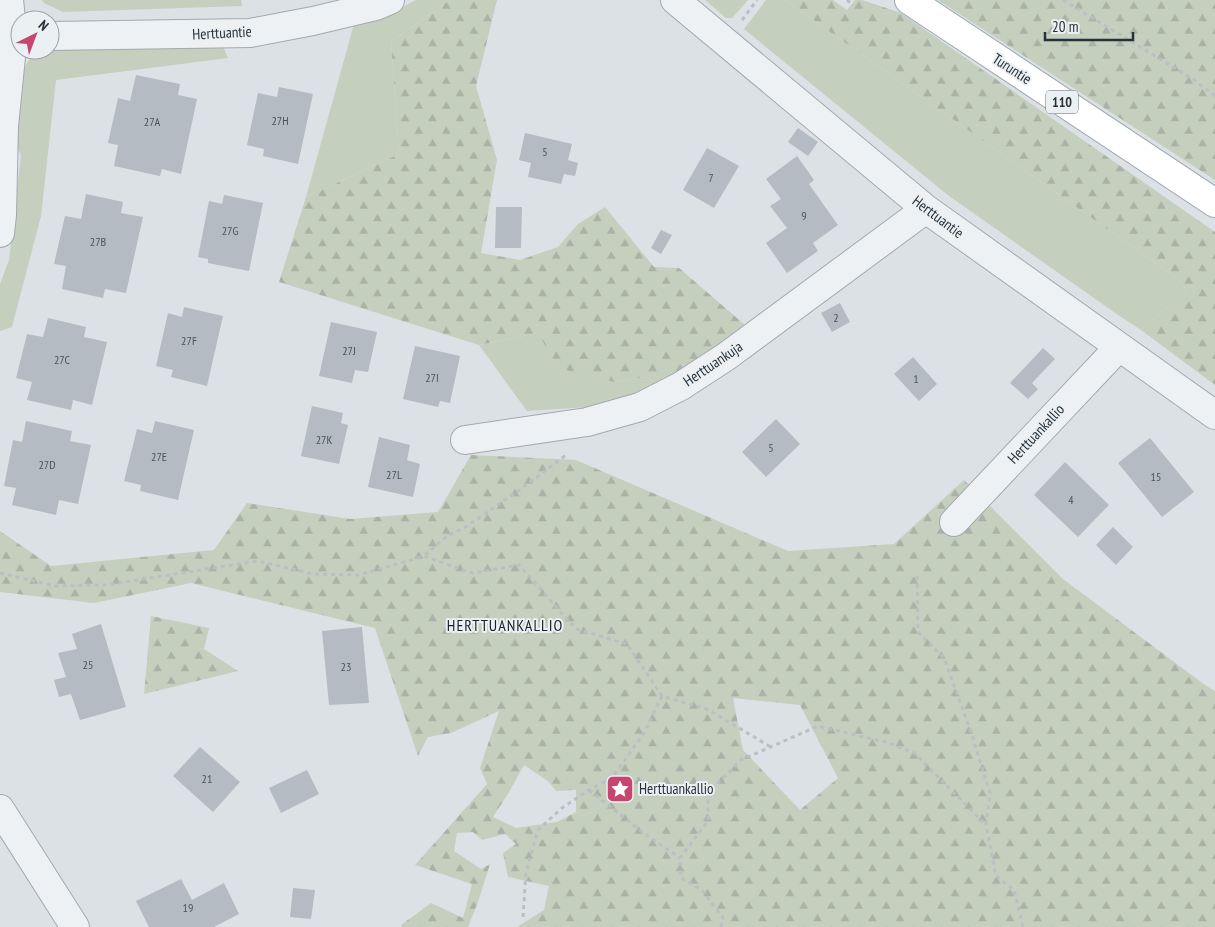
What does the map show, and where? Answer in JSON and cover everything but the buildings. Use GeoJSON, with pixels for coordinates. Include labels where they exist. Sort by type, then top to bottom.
{"type":"FeatureCollection","features":[{"type":"Feature","properties":{"kind":"main road","name":"Turuntie"},"geometry":{"type":"LineString","coordinates":[[909,0],[1215,203]]}},
{"type":"Feature","properties":{"kind":"street","name":"Herttuantie"},"geometry":{"type":"LineString","coordinates":[[60,36],[250,33],[313,21],[376,6],[390,0]]}},
{"type":"Feature","properties":{"kind":"street","name":"Herttuantie"},"geometry":{"type":"LineString","coordinates":[[674,0],[926,209],[1215,415]]}},
{"type":"Feature","properties":{"kind":"street"},"geometry":{"type":"LineString","coordinates":[[0,233],[4,126],[13,60]]}},
{"type":"Feature","properties":{"kind":"street","name":"Herttuankuja"},"geometry":{"type":"LineString","coordinates":[[465,440],[587,422],[640,407],[681,386],[727,356],[926,209]]}},
{"type":"Feature","properties":{"kind":"street","name":"Herttuankallio"},"geometry":{"type":"LineString","coordinates":[[954,522],[1118,347]]}},
{"type":"Feature","properties":{"kind":"street"},"geometry":{"type":"LineString","coordinates":[[0,809],[75,927]]}},
{"type":"Feature","properties":{"kind":"path"},"geometry":{"type":"LineString","coordinates":[[740,23],[757,0]]}},
{"type":"Feature","properties":{"kind":"path"},"geometry":{"type":"LineString","coordinates":[[847,0],[852,4]]}},
{"type":"Feature","properties":{"kind":"path"},"geometry":{"type":"LineString","coordinates":[[1063,0],[1193,79],[1215,96]]}},
{"type":"Feature","properties":{"kind":"path"},"geometry":{"type":"LineString","coordinates":[[0,573],[55,586],[106,585],[257,561],[314,574],[359,575],[424,556],[447,536],[467,526],[521,490]]}},
{"type":"Feature","properties":{"kind":"path"},"geometry":{"type":"LineString","coordinates":[[424,556],[460,570],[472,572],[519,565],[576,629],[627,644],[662,696],[707,709],[771,747]]}},
{"type":"Feature","properties":{"kind":"path"},"geometry":{"type":"LineString","coordinates":[[917,576],[918,632],[944,658],[970,729],[990,793],[986,825],[996,876],[1014,890],[1024,927]]}},
{"type":"Feature","properties":{"kind":"path"},"geometry":{"type":"LineString","coordinates":[[523,917],[526,872],[538,830],[562,808],[589,790],[612,778],[644,732],[662,696]]}},
{"type":"Feature","properties":{"kind":"path"},"geometry":{"type":"LineString","coordinates":[[721,927],[723,918],[702,890],[681,878],[680,858],[708,821],[708,794],[741,760],[818,726],[886,742],[914,753],[986,825]]}},
{"type":"Feature","properties":{"kind":"path"},"geometry":{"type":"LineString","coordinates":[[589,790],[645,834],[680,858]]}},
{"type":"Feature","properties":{"kind":"green space"},"geometry":{"type":"Polygon","coordinates":[[[42,0],[241,0],[242,6],[63,12],[44,3],[42,0]]]}},
{"type":"Feature","properties":{"kind":"green space"},"geometry":{"type":"Polygon","coordinates":[[[416,0],[450,0],[391,42],[399,154],[306,197],[354,24],[391,13],[416,0]]]}},
{"type":"Feature","properties":{"kind":"green space"},"geometry":{"type":"Polygon","coordinates":[[[450,0],[497,0],[476,86],[497,160],[481,253],[520,260],[558,247],[578,224],[605,207],[654,267],[679,268],[745,325],[715,351],[661,387],[646,377],[614,382],[558,368],[538,333],[479,345],[279,282],[306,197],[399,154],[391,42],[450,0]]]}},
{"type":"Feature","properties":{"kind":"green space"},"geometry":{"type":"Polygon","coordinates":[[[705,0],[748,0],[732,18],[726,18],[705,0]]]}},
{"type":"Feature","properties":{"kind":"green space"},"geometry":{"type":"Polygon","coordinates":[[[766,0],[785,0],[1179,280],[1187,291],[1141,330],[1121,317],[949,196],[744,29],[766,0]]]}},
{"type":"Feature","properties":{"kind":"green space"},"geometry":{"type":"Polygon","coordinates":[[[785,0],[833,0],[847,10],[855,0],[862,0],[901,13],[1215,232],[1215,385],[1141,330],[1187,291],[1179,280],[785,0]]]}},
{"type":"Feature","properties":{"kind":"green space"},"geometry":{"type":"Polygon","coordinates":[[[938,0],[1215,0],[1215,180],[1195,167],[938,0]]]}},
{"type":"Feature","properties":{"kind":"green space"},"geometry":{"type":"Polygon","coordinates":[[[223,47],[228,58],[56,80],[41,216],[12,327],[0,331],[0,284],[9,260],[21,155],[8,130],[14,97],[22,73],[30,60],[60,60],[60,48],[223,47]]]}},
{"type":"Feature","properties":{"kind":"green space"},"geometry":{"type":"Polygon","coordinates":[[[538,333],[614,382],[646,377],[661,387],[590,407],[527,411],[479,345],[538,333]]]}},
{"type":"Feature","properties":{"kind":"green space"},"geometry":{"type":"Polygon","coordinates":[[[471,455],[576,460],[788,551],[894,544],[964,480],[1063,579],[1215,691],[1215,927],[517,927],[544,910],[549,886],[508,877],[503,853],[516,844],[505,834],[482,840],[473,832],[457,833],[454,851],[481,869],[490,864],[468,927],[402,927],[401,925],[431,903],[463,918],[472,884],[415,865],[487,784],[480,768],[499,711],[451,733],[428,737],[418,756],[375,628],[191,583],[94,603],[0,592],[0,531],[51,566],[214,550],[247,503],[350,519],[438,512],[471,455]],[[733,698],[743,750],[800,810],[838,778],[800,705],[733,698]],[[524,765],[493,817],[516,828],[557,822],[576,812],[576,790],[556,791],[549,782],[524,765]]]}},
{"type":"Feature","properties":{"kind":"green space"},"geometry":{"type":"Polygon","coordinates":[[[151,616],[209,628],[204,649],[238,671],[144,694],[151,616]]]}},
{"type":"Feature","properties":{"kind":"place","name":"Herttuankallio"},"geometry":{"type":"Point","coordinates":[620,789]}},
{"type":"Feature","properties":{"kind":"district","name":"HERTTUANKALLIO"},"geometry":{"type":"Point","coordinates":[505,625]}}]}
